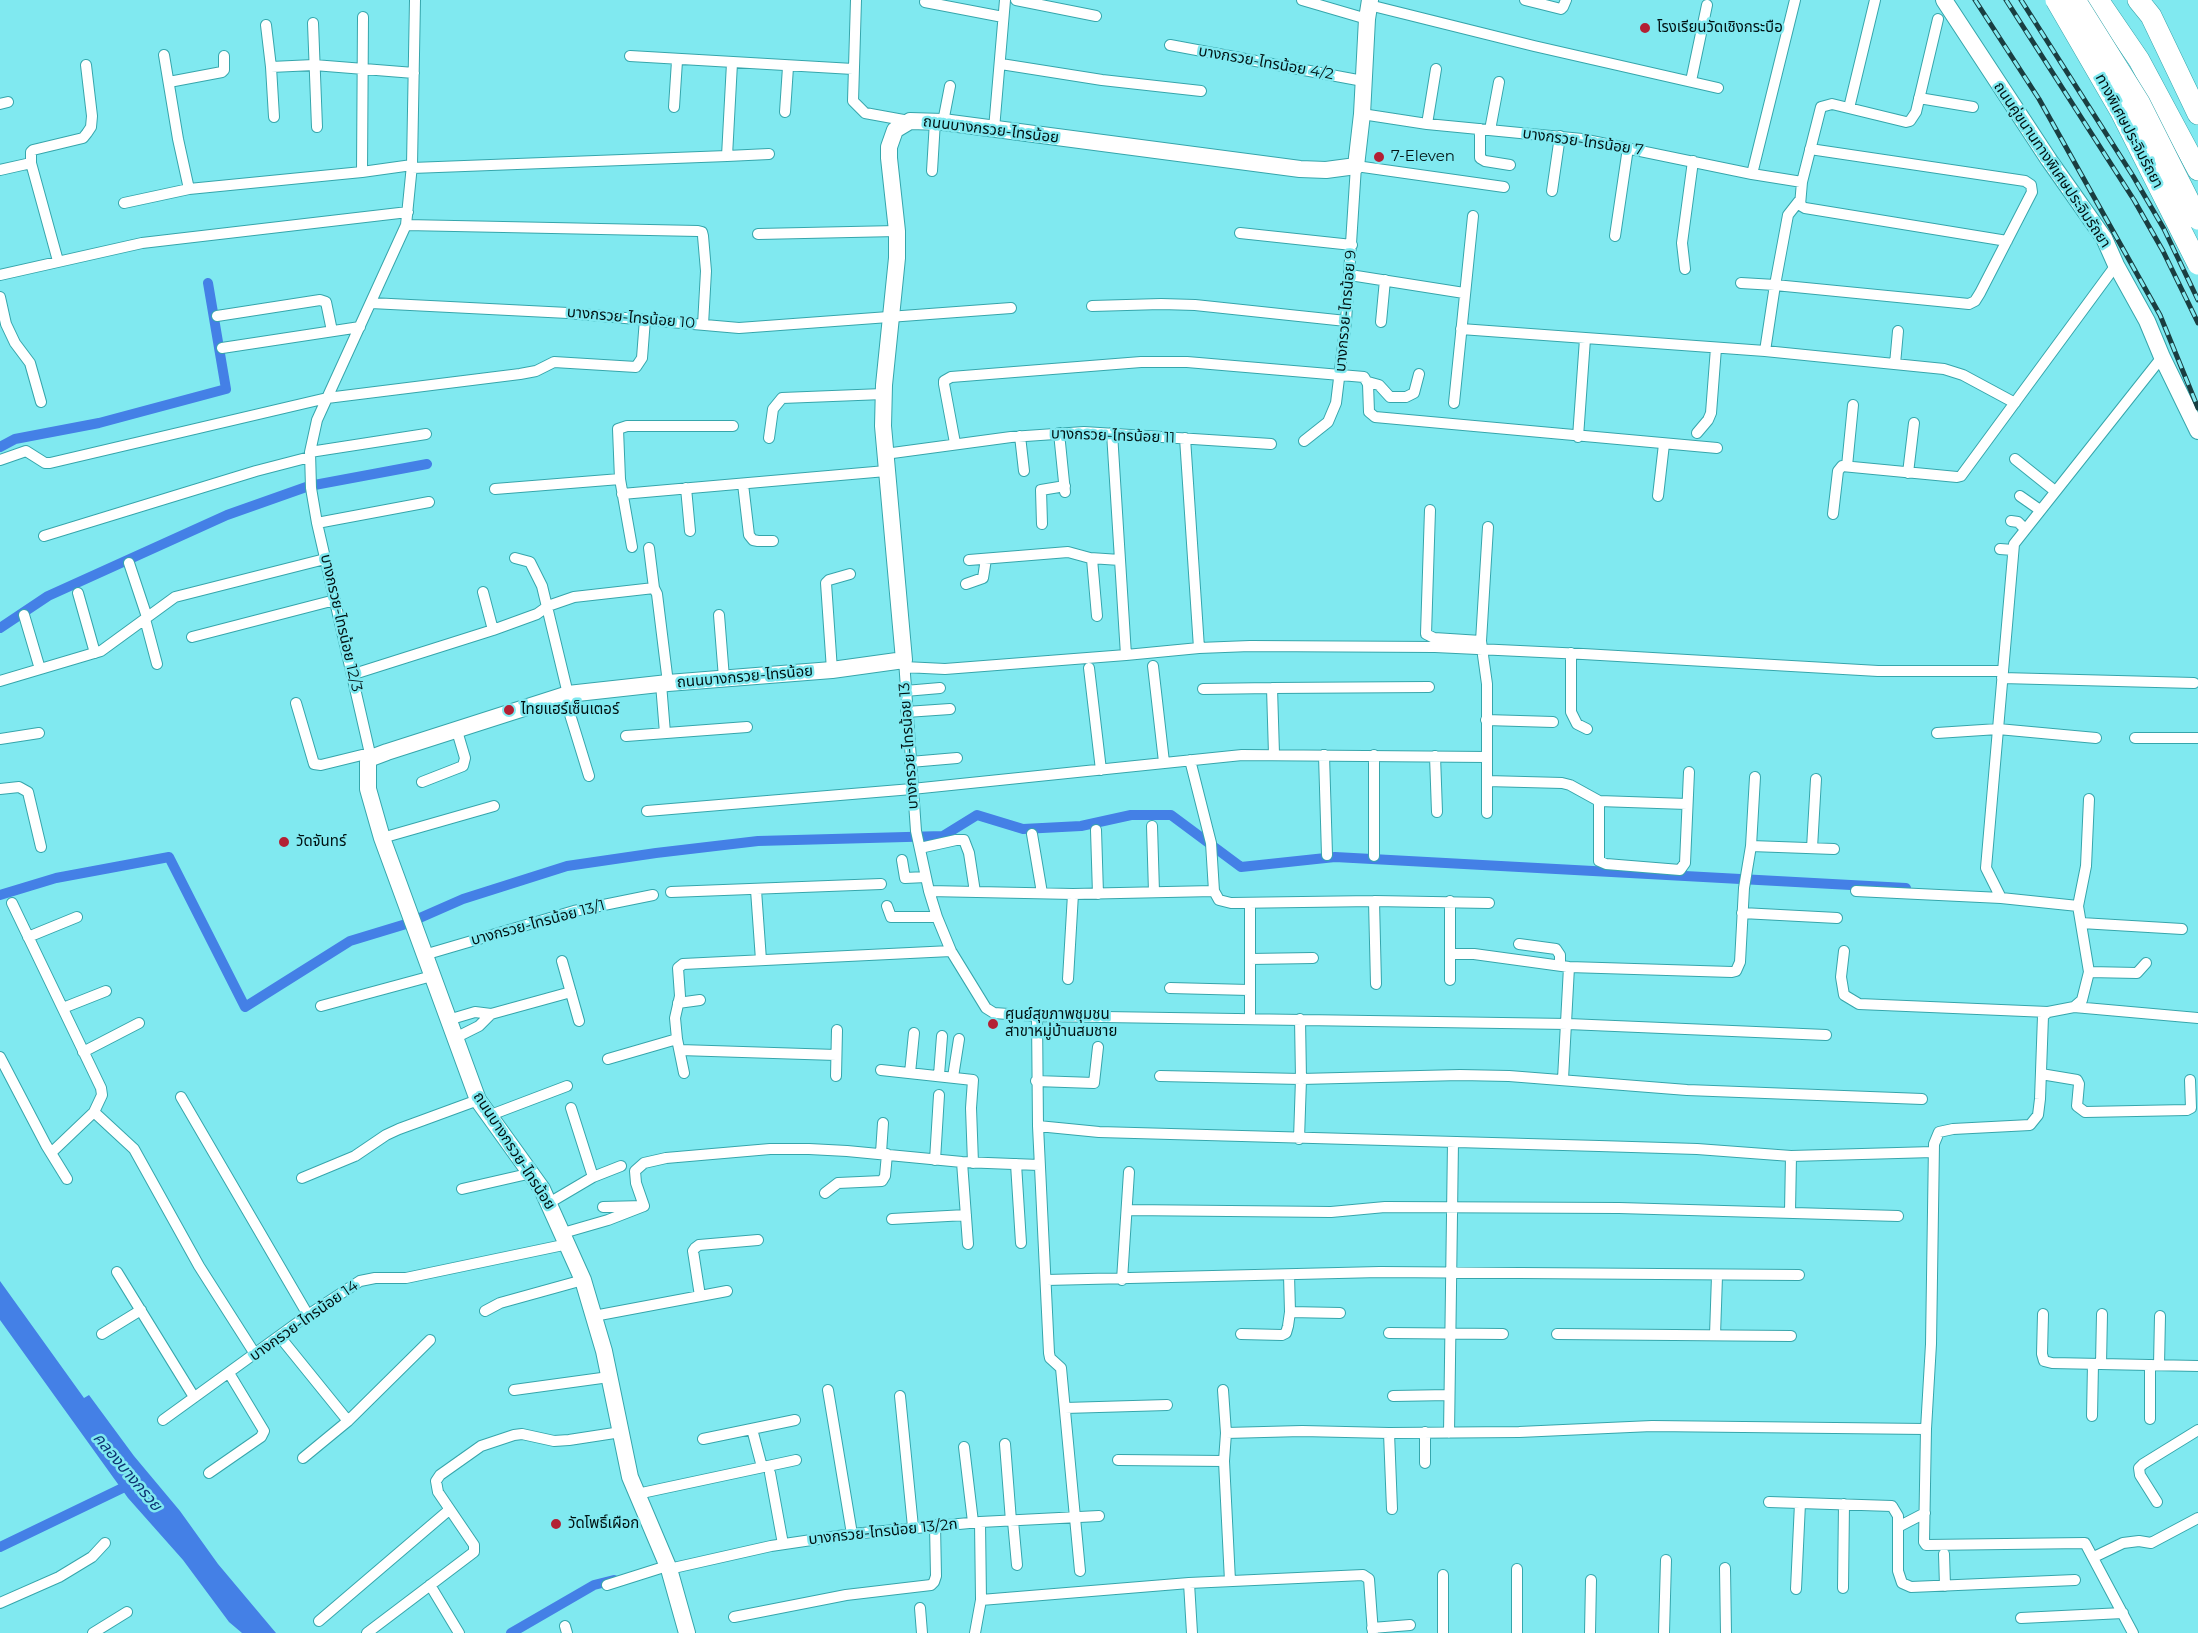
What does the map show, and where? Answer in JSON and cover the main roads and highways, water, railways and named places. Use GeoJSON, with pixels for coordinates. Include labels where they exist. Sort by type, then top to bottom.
{"type":"FeatureCollection","features":[{"type":"Feature","properties":{"kind":"highway","name":"ทางพิเศษประจิมรัถยา"},"geometry":{"type":"LineString","coordinates":[[2056,0],[2121,112],[2198,264]]}},
{"type":"Feature","properties":{"kind":"highway","name":"ทางพิเศษประจิมรัถยา"},"geometry":{"type":"LineString","coordinates":[[2075,0],[2139,102],[2198,219]]}},
{"type":"Feature","properties":{"kind":"highway"},"geometry":{"type":"LineString","coordinates":[[2098,0],[2139,60],[2198,170]]}},
{"type":"Feature","properties":{"kind":"highway"},"geometry":{"type":"LineString","coordinates":[[2138,0],[2151,15],[2198,114]]}},
{"type":"Feature","properties":{"kind":"main road","name":"ถนนคู่ขนานทางพิเศษประจิมรัถยา"},"geometry":{"type":"LineString","coordinates":[[1944,0],[2029,131],[2104,238],[2116,266],[2148,321],[2162,357],[2198,432]]}},
{"type":"Feature","properties":{"kind":"main road"},"geometry":{"type":"LineString","coordinates":[[2046,0],[2114,112],[2127,124],[2158,139],[2169,153],[2198,206]]}},
{"type":"Feature","properties":{"kind":"main road","name":"ถนนบางกรวย-ไทรน้อย"},"geometry":{"type":"LineString","coordinates":[[687,1633],[668,1568],[630,1477],[604,1351],[583,1280],[566,1238],[532,1173],[478,1100],[382,838],[368,789],[367,768],[371,756],[566,695],[724,678],[832,670],[904,669],[886,471],[883,394],[897,263],[897,231],[890,147],[895,130],[910,121],[939,122],[1300,169],[1333,170],[1356,166],[1369,8]]}},
{"type":"Feature","properties":{"kind":"water","name":"คลองบางกรวย"},"geometry":{"type":"Polygon","coordinates":[[[0,1281],[84,1398],[89,1395],[134,1456],[180,1511],[218,1564],[276,1633],[242,1633],[229,1622],[183,1560],[128,1498],[0,1320],[0,1281]]]}},
{"type":"Feature","properties":{"kind":"waterway"},"geometry":{"type":"LineString","coordinates":[[0,447],[15,439],[99,423],[226,389],[208,283]]}},
{"type":"Feature","properties":{"kind":"waterway"},"geometry":{"type":"LineString","coordinates":[[0,628],[48,596],[227,515],[309,486],[427,464]]}},
{"type":"Feature","properties":{"kind":"waterway"},"geometry":{"type":"LineString","coordinates":[[0,895],[56,878],[169,857],[245,1007],[350,941],[406,924],[463,899],[567,866],[758,841],[943,836],[977,815],[1023,829],[1081,826],[1131,815],[1171,815],[1241,867],[1335,857],[1906,888]]}},
{"type":"Feature","properties":{"kind":"waterway","name":"คลองบางกรวย"},"geometry":{"type":"LineString","coordinates":[[0,1547],[135,1482]]}},
{"type":"Feature","properties":{"kind":"waterway"},"geometry":{"type":"LineString","coordinates":[[511,1633],[594,1585],[614,1580]]}},
{"type":"Feature","properties":{"kind":"railway"},"geometry":{"type":"LineString","coordinates":[[1975,0],[2039,99],[2160,315],[2198,408]]}},
{"type":"Feature","properties":{"kind":"railway"},"geometry":{"type":"LineString","coordinates":[[2006,0],[2134,200],[2163,251],[2198,323]]}},
{"type":"Feature","properties":{"kind":"railway"},"geometry":{"type":"LineString","coordinates":[[2021,0],[2133,176],[2164,229],[2198,300]]}},
{"type":"Feature","properties":{"kind":"place","name":"โรงเรียนวัดเชิงกระบือ"},"geometry":{"type":"Point","coordinates":[1645,28]}},
{"type":"Feature","properties":{"kind":"place","name":"7-Eleven"},"geometry":{"type":"Point","coordinates":[1379,157]}},
{"type":"Feature","properties":{"kind":"place","name":"ไทยแฮร์เซ็นเตอร์"},"geometry":{"type":"Point","coordinates":[509,710]}},
{"type":"Feature","properties":{"kind":"place","name":"วัดจันทร์"},"geometry":{"type":"Point","coordinates":[284,842]}},
{"type":"Feature","properties":{"kind":"place","name":"ศูนย์สุขภาพชุมชน สาขาหมู่บ้านสมชาย"},"geometry":{"type":"Point","coordinates":[993,1024]}},
{"type":"Feature","properties":{"kind":"place","name":"วัดโพธิ์เผือก"},"geometry":{"type":"Point","coordinates":[556,1524]}}]}
